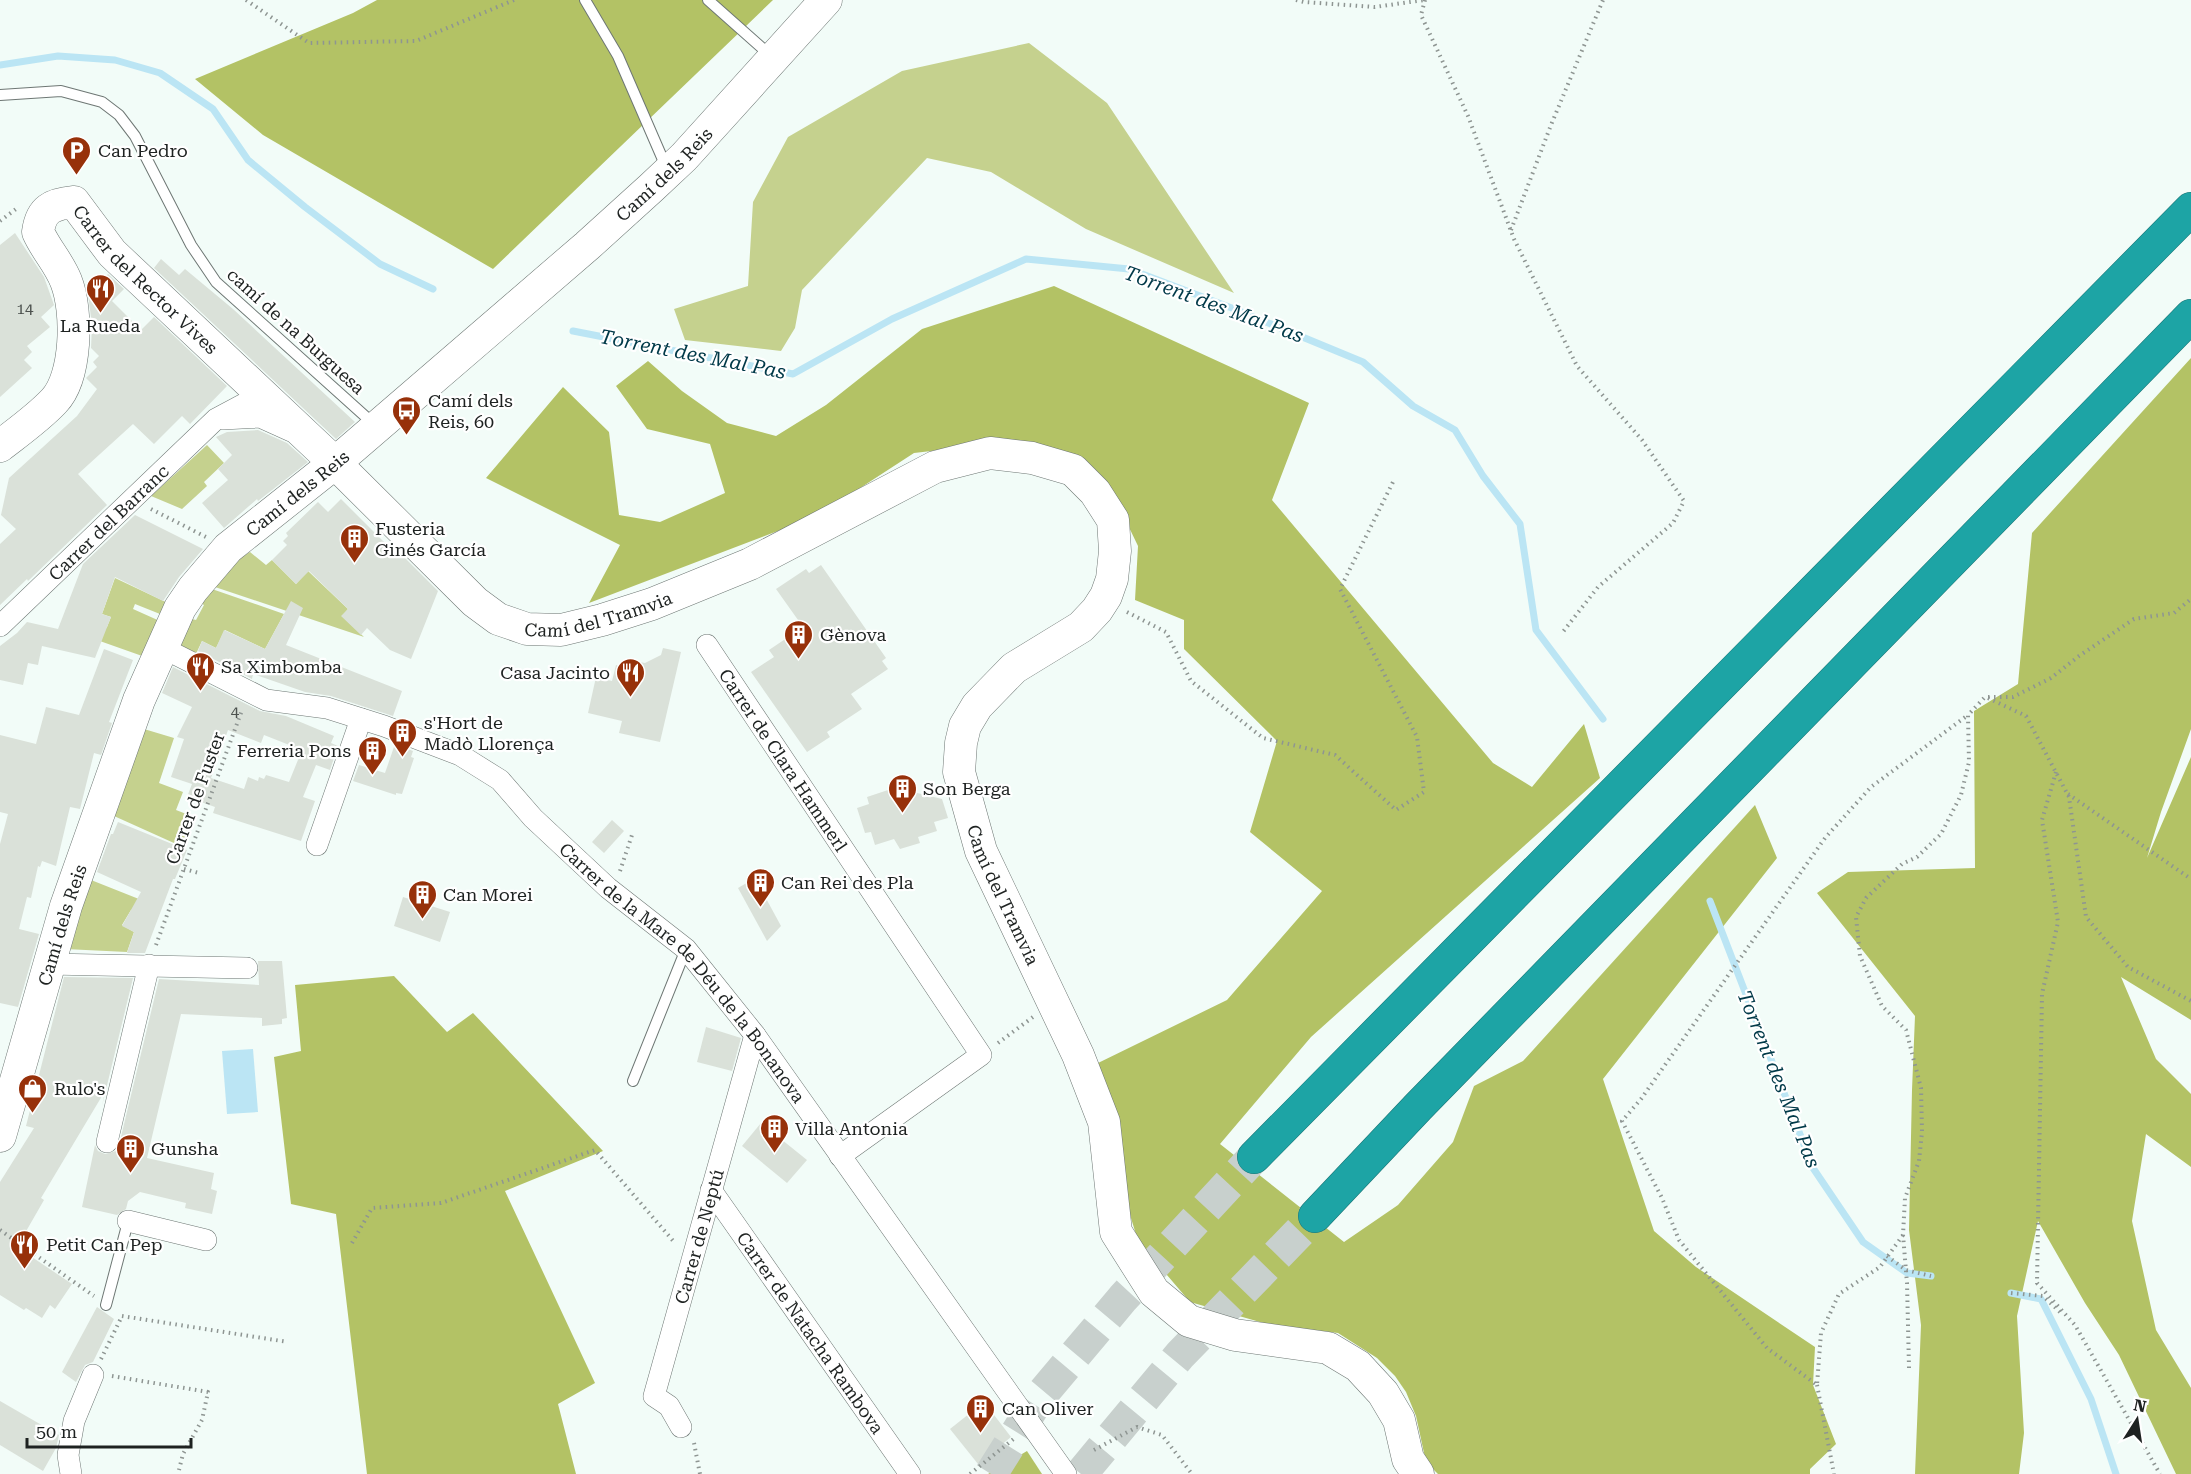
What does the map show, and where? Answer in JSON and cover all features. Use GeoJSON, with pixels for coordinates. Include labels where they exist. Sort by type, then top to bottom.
{"type":"FeatureCollection","features":[{"type":"Feature","properties":{"kind":"highway"},"geometry":{"type":"LineString","coordinates":[[1254,1157],[2191,209]]}},
{"type":"Feature","properties":{"kind":"highway"},"geometry":{"type":"LineString","coordinates":[[1315,1216],[1418,1107],[2191,316]]}},
{"type":"Feature","properties":{"kind":"street","name":"Camí dels Reis"},"geometry":{"type":"LineString","coordinates":[[0,1136],[66,906],[139,700],[161,647],[180,608],[193,589],[228,548],[335,463],[587,246],[668,172],[826,0]]}},
{"type":"Feature","properties":{"kind":"street","name":"Carrer del Rector Vives"},"geometry":{"type":"LineString","coordinates":[[0,446],[54,401],[68,377],[72,340],[70,294],[60,269],[38,232],[41,219],[49,209],[58,204],[74,202],[112,253],[335,463]]}},
{"type":"Feature","properties":{"kind":"street","name":"Carrer del Barranc"},"geometry":{"type":"LineString","coordinates":[[0,626],[216,419],[261,395]]}},
{"type":"Feature","properties":{"kind":"street"},"geometry":{"type":"LineString","coordinates":[[216,419],[260,417],[312,442]]}},
{"type":"Feature","properties":{"kind":"street","name":"Camí del Tramvia"},"geometry":{"type":"LineString","coordinates":[[335,463],[483,608],[498,619],[527,629],[561,630],[652,604],[750,564],[935,467],[990,453],[1032,458],[1073,470],[1095,492],[1113,520],[1115,551],[1112,579],[1106,596],[1097,610],[1081,627],[1014,668],[977,706],[964,726],[960,743],[959,772],[981,851],[1078,1055],[1104,1122],[1116,1232],[1154,1292],[1189,1321],[1235,1335],[1328,1348],[1358,1366],[1383,1393],[1399,1420],[1408,1459],[1418,1474]]}},
{"type":"Feature","properties":{"kind":"street","name":"Carrer de Clara Hammerl"},"geometry":{"type":"LineString","coordinates":[[707,645],[981,1055]]}},
{"type":"Feature","properties":{"kind":"street","name":"Carrer de la Mare de Déu de la Bonanova"},"geometry":{"type":"LineString","coordinates":[[161,647],[266,700],[327,708],[460,755],[500,780],[532,818],[608,888],[686,949],[755,1035],[1066,1474]]}},
{"type":"Feature","properties":{"kind":"street"},"geometry":{"type":"LineString","coordinates":[[317,845],[361,719]]}},
{"type":"Feature","properties":{"kind":"street"},"geometry":{"type":"LineString","coordinates":[[48,964],[247,968]]}},
{"type":"Feature","properties":{"kind":"street"},"geometry":{"type":"LineString","coordinates":[[108,1142],[149,965]]}},
{"type":"Feature","properties":{"kind":"street","name":"Carrer de Neptú"},"geometry":{"type":"LineString","coordinates":[[681,1427],[669,1406],[654,1396],[755,1035]]}},
{"type":"Feature","properties":{"kind":"street"},"geometry":{"type":"LineString","coordinates":[[840,1156],[981,1055]]}},
{"type":"Feature","properties":{"kind":"street","name":"Carrer de Natacha Rambova"},"geometry":{"type":"LineString","coordinates":[[711,1190],[910,1474]]}},
{"type":"Feature","properties":{"kind":"street"},"geometry":{"type":"LineString","coordinates":[[129,1216],[206,1240]]}},
{"type":"Feature","properties":{"kind":"street"},"geometry":{"type":"LineString","coordinates":[[71,1474],[68,1455],[74,1421],[93,1375]]}},
{"type":"Feature","properties":{"kind":"lane"},"geometry":{"type":"LineString","coordinates":[[585,0],[618,56],[645,114],[668,172]]}},
{"type":"Feature","properties":{"kind":"lane"},"geometry":{"type":"LineString","coordinates":[[708,0],[773,58]]}},
{"type":"Feature","properties":{"kind":"lane","name":"camí de na Burguesa"},"geometry":{"type":"LineString","coordinates":[[0,95],[61,91],[102,102],[119,116],[135,136],[191,245],[216,282],[376,426]]}},
{"type":"Feature","properties":{"kind":"lane"},"geometry":{"type":"LineString","coordinates":[[633,1081],[686,949]]}},
{"type":"Feature","properties":{"kind":"lane"},"geometry":{"type":"LineString","coordinates":[[106,1305],[129,1216]]}},
{"type":"Feature","properties":{"kind":"path"},"geometry":{"type":"LineString","coordinates":[[246,0],[309,43],[416,41],[514,0]]}},
{"type":"Feature","properties":{"kind":"path"},"geometry":{"type":"LineString","coordinates":[[1296,0],[1375,7],[1424,0],[1421,15],[1468,116],[1510,231],[1576,366],[1642,440],[1684,501],[1673,523],[1598,587],[1562,633]]}},
{"type":"Feature","properties":{"kind":"path"},"geometry":{"type":"LineString","coordinates":[[1510,231],[1603,0]]}},
{"type":"Feature","properties":{"kind":"path"},"geometry":{"type":"LineString","coordinates":[[1097,610],[1126,611],[1166,632],[1191,681],[1263,738],[1335,755],[1396,810],[1424,792],[1417,737],[1340,589],[1393,482]]}},
{"type":"Feature","properties":{"kind":"path"},"geometry":{"type":"LineString","coordinates":[[175,521],[228,548]]}},
{"type":"Feature","properties":{"kind":"path"},"geometry":{"type":"LineString","coordinates":[[1817,1385],[1767,1348],[1679,1240],[1662,1198],[1622,1120],[1641,1099],[1825,838],[1871,787],[1968,715],[1984,697],[2013,697],[2051,678],[2134,619],[2174,613],[2191,599]]}},
{"type":"Feature","properties":{"kind":"path","name":"Carrer de Fuster"},"geometry":{"type":"LineString","coordinates":[[149,965],[249,692]]}},
{"type":"Feature","properties":{"kind":"path"},"geometry":{"type":"LineString","coordinates":[[1984,697],[2026,716],[2069,797],[2086,917],[2128,967],[2191,1001]]}},
{"type":"Feature","properties":{"kind":"path"},"geometry":{"type":"LineString","coordinates":[[1909,1368],[1903,1235],[1905,1198],[1919,1161],[1922,1132],[1921,1088],[1906,1030],[1882,1006],[1860,956],[1856,917],[1866,898],[1902,864],[1917,857],[1941,834],[1961,795],[1969,762],[1968,715]]}},
{"type":"Feature","properties":{"kind":"path"},"geometry":{"type":"LineString","coordinates":[[2056,772],[2042,820],[2058,922],[2042,994],[2037,1283],[2075,1325],[2160,1474]]}},
{"type":"Feature","properties":{"kind":"path"},"geometry":{"type":"LineString","coordinates":[[2066,793],[2191,879]]}},
{"type":"Feature","properties":{"kind":"path"},"geometry":{"type":"LineString","coordinates":[[608,888],[619,875],[632,835]]}},
{"type":"Feature","properties":{"kind":"path"},"geometry":{"type":"LineString","coordinates":[[184,869],[199,873]]}},
{"type":"Feature","properties":{"kind":"path"},"geometry":{"type":"LineString","coordinates":[[981,1055],[1053,1003]]}},
{"type":"Feature","properties":{"kind":"path"},"geometry":{"type":"LineString","coordinates":[[352,1243],[372,1208],[441,1203],[595,1150],[691,1261]]}},
{"type":"Feature","properties":{"kind":"path"},"geometry":{"type":"LineString","coordinates":[[0,1230],[122,1316],[288,1342]]}},
{"type":"Feature","properties":{"kind":"path"},"geometry":{"type":"LineString","coordinates":[[1834,1474],[1817,1385],[1821,1333],[1839,1294],[1880,1267],[1903,1235]]}},
{"type":"Feature","properties":{"kind":"path"},"geometry":{"type":"LineString","coordinates":[[1887,1256],[1906,1270],[1931,1276]]}},
{"type":"Feature","properties":{"kind":"path"},"geometry":{"type":"LineString","coordinates":[[2011,1293],[2043,1296],[2075,1325]]}},
{"type":"Feature","properties":{"kind":"path"},"geometry":{"type":"LineString","coordinates":[[122,1316],[93,1375],[208,1392],[202,1420],[183,1454],[178,1474]]}},
{"type":"Feature","properties":{"kind":"path"},"geometry":{"type":"LineString","coordinates":[[970,1474],[1031,1425]]}},
{"type":"Feature","properties":{"kind":"path"},"geometry":{"type":"LineString","coordinates":[[1094,1450],[1137,1427],[1162,1435],[1192,1474]]}},
{"type":"Feature","properties":{"kind":"green space"},"geometry":{"type":"Polygon","coordinates":[[[377,0],[773,0],[493,269],[263,135],[195,79],[353,13],[377,0]]]}},
{"type":"Feature","properties":{"kind":"green space"},"geometry":{"type":"Polygon","coordinates":[[[1029,43],[1107,103],[1234,293],[1086,229],[991,172],[927,158],[802,290],[795,328],[781,351],[685,340],[674,309],[748,286],[753,202],[788,137],[902,71],[1029,43]]]}},
{"type":"Feature","properties":{"kind":"green space"},"geometry":{"type":"Polygon","coordinates":[[[1054,286],[1309,403],[1272,500],[1493,763],[1532,787],[1584,724],[1600,778],[1311,1037],[1220,1144],[1344,1242],[1398,1205],[1453,1142],[1474,1086],[1523,1061],[1755,805],[1777,858],[1603,1079],[1654,1231],[1696,1267],[1815,1347],[1813,1385],[1836,1444],[1810,1469],[1810,1474],[1438,1474],[1426,1462],[1416,1416],[1406,1392],[1395,1376],[1377,1358],[1338,1333],[1267,1324],[1190,1302],[1138,1241],[1124,1195],[1096,1064],[1227,1000],[1322,891],[1250,832],[1277,741],[1184,649],[1184,620],[1135,600],[1138,546],[1112,492],[983,445],[914,453],[817,516],[589,603],[620,545],[486,478],[563,387],[609,432],[619,515],[660,522],[725,493],[710,444],[647,429],[616,386],[648,361],[682,391],[727,423],[776,436],[826,405],[922,329],[1054,286]]]}},
{"type":"Feature","properties":{"kind":"green space"},"geometry":{"type":"Polygon","coordinates":[[[2191,358],[2191,729],[2147,858],[2191,757],[2191,1020],[2121,977],[2156,1059],[2191,1094],[2191,1167],[2146,1134],[2132,1221],[2156,1330],[2191,1388],[2191,1474],[2176,1474],[2119,1355],[2085,1303],[2038,1221],[2017,1316],[2024,1433],[2019,1474],[1915,1474],[1921,1325],[1909,1230],[1915,1016],[1817,893],[1848,872],[1975,868],[1974,711],[2018,684],[2032,533],[2191,358]]]}},
{"type":"Feature","properties":{"kind":"green space"},"geometry":{"type":"Polygon","coordinates":[[[207,445],[224,463],[204,482],[207,486],[182,509],[151,496],[207,445]]]}},
{"type":"Feature","properties":{"kind":"green space"},"geometry":{"type":"Polygon","coordinates":[[[250,552],[266,565],[272,560],[296,584],[308,571],[348,609],[342,616],[364,637],[212,586],[240,558],[250,552]]]}},
{"type":"Feature","properties":{"kind":"green space"},"geometry":{"type":"Polygon","coordinates":[[[115,578],[170,604],[165,616],[135,604],[133,609],[162,622],[145,657],[97,640],[111,617],[102,614],[115,578]]]}},
{"type":"Feature","properties":{"kind":"green space"},"geometry":{"type":"Polygon","coordinates":[[[209,588],[284,614],[265,649],[225,630],[216,648],[202,641],[195,656],[178,648],[192,619],[196,620],[204,605],[199,602],[209,588]]]}},
{"type":"Feature","properties":{"kind":"green space"},"geometry":{"type":"Polygon","coordinates":[[[144,729],[174,738],[159,783],[183,792],[176,810],[194,817],[185,848],[114,816],[144,729]]]}},
{"type":"Feature","properties":{"kind":"green space"},"geometry":{"type":"Polygon","coordinates":[[[91,880],[154,905],[131,910],[122,925],[134,932],[127,952],[65,949],[91,880]]]}},
{"type":"Feature","properties":{"kind":"green space"},"geometry":{"type":"Polygon","coordinates":[[[394,976],[447,1032],[473,1013],[603,1151],[505,1191],[595,1383],[558,1404],[576,1474],[367,1474],[336,1214],[291,1204],[274,1057],[301,1051],[295,985],[394,976]]]}},
{"type":"Feature","properties":{"kind":"green space"},"geometry":{"type":"Polygon","coordinates":[[[1027,1451],[1042,1474],[988,1474],[1027,1451]]]}},
{"type":"Feature","properties":{"kind":"water"},"geometry":{"type":"Polygon","coordinates":[[[253,1049],[258,1112],[227,1114],[222,1051],[253,1049]]]}},
{"type":"Feature","properties":{"kind":"building"},"geometry":{"type":"Polygon","coordinates":[[[15,233],[44,277],[54,305],[41,317],[50,327],[27,346],[32,352],[24,360],[32,368],[0,397],[0,245],[15,233]]]}},
{"type":"Feature","properties":{"kind":"building"},"geometry":{"type":"Polygon","coordinates":[[[161,259],[179,275],[185,269],[233,309],[355,422],[336,439],[154,268],[161,259]]]}},
{"type":"Feature","properties":{"kind":"building"},"geometry":{"type":"Polygon","coordinates":[[[108,274],[124,289],[112,301],[141,330],[154,317],[227,386],[190,424],[182,416],[154,444],[133,424],[78,474],[107,505],[0,605],[0,544],[16,529],[1,515],[9,478],[77,416],[97,389],[86,378],[97,367],[93,362],[99,356],[91,348],[92,325],[88,294],[108,274]]]}},
{"type":"Feature","properties":{"kind":"building"},"geometry":{"type":"Polygon","coordinates":[[[258,430],[287,443],[308,462],[258,501],[257,499],[224,528],[202,503],[228,480],[218,469],[232,455],[216,437],[227,432],[258,430]]]}},
{"type":"Feature","properties":{"kind":"building"},"geometry":{"type":"Polygon","coordinates":[[[341,499],[399,557],[401,554],[438,591],[411,659],[390,650],[367,628],[361,635],[341,616],[348,609],[309,571],[296,584],[272,560],[287,545],[283,541],[288,536],[286,533],[318,502],[328,512],[341,499]]]}},
{"type":"Feature","properties":{"kind":"building"},"geometry":{"type":"Polygon","coordinates":[[[135,515],[203,549],[179,577],[163,601],[115,577],[102,614],[111,617],[95,658],[42,646],[38,665],[28,663],[23,685],[0,680],[0,646],[27,622],[58,629],[83,564],[135,515]]]}},
{"type":"Feature","properties":{"kind":"building","name":"Gènova"},"geometry":{"type":"Polygon","coordinates":[[[821,565],[886,658],[882,661],[888,669],[851,694],[862,709],[827,732],[830,737],[807,752],[751,672],[774,657],[769,650],[803,627],[776,589],[806,569],[809,573],[821,565]]]}},
{"type":"Feature","properties":{"kind":"building"},"geometry":{"type":"Polygon","coordinates":[[[291,601],[303,608],[286,645],[402,691],[393,716],[331,696],[305,692],[253,674],[252,679],[198,651],[202,641],[216,648],[224,630],[265,649],[291,601]]]}},
{"type":"Feature","properties":{"kind":"building","name":"Casa Jacinto"},"geometry":{"type":"Polygon","coordinates":[[[663,648],[681,652],[660,742],[619,733],[622,721],[588,713],[596,677],[612,681],[616,665],[632,669],[634,661],[645,663],[661,655],[663,648]]]}},
{"type":"Feature","properties":{"kind":"building"},"geometry":{"type":"Polygon","coordinates":[[[104,649],[133,660],[109,722],[112,723],[101,755],[94,753],[80,809],[70,807],[56,866],[42,861],[40,867],[38,866],[31,898],[27,897],[19,929],[39,934],[18,1007],[0,1003],[0,844],[8,814],[0,812],[0,735],[36,744],[46,707],[79,715],[104,649]]]}},
{"type":"Feature","properties":{"kind":"building"},"geometry":{"type":"Polygon","coordinates":[[[173,667],[260,711],[286,716],[334,736],[331,743],[338,746],[330,770],[316,765],[303,797],[315,801],[301,841],[213,813],[215,807],[187,797],[192,784],[171,777],[184,739],[177,737],[192,707],[162,693],[173,667]],[[228,730],[211,778],[244,789],[248,777],[258,781],[259,777],[264,779],[266,775],[289,782],[302,750],[264,735],[261,743],[228,730]]]}},
{"type":"Feature","properties":{"kind":"building"},"geometry":{"type":"Polygon","coordinates":[[[395,744],[413,751],[411,757],[414,758],[402,794],[396,793],[396,795],[353,781],[359,765],[385,773],[395,744]]]}},
{"type":"Feature","properties":{"kind":"building","name":"Son Berga"},"geometry":{"type":"Polygon","coordinates":[[[897,787],[898,790],[904,788],[905,793],[909,791],[942,799],[948,818],[934,822],[937,831],[918,837],[920,843],[900,849],[894,839],[875,845],[871,832],[865,833],[857,808],[869,804],[867,797],[897,787]]]}},
{"type":"Feature","properties":{"kind":"building"},"geometry":{"type":"Polygon","coordinates":[[[612,820],[624,831],[604,853],[592,842],[612,820]]]}},
{"type":"Feature","properties":{"kind":"building"},"geometry":{"type":"Polygon","coordinates":[[[118,822],[187,850],[175,879],[173,879],[145,953],[127,953],[134,932],[122,926],[141,892],[97,872],[111,834],[118,822]]]}},
{"type":"Feature","properties":{"kind":"building","name":"Can Rei des Pla"},"geometry":{"type":"Polygon","coordinates":[[[755,878],[781,926],[767,941],[738,888],[755,878]]]}},
{"type":"Feature","properties":{"kind":"building","name":"Can Morei"},"geometry":{"type":"Polygon","coordinates":[[[403,897],[450,912],[440,942],[394,926],[403,897]]]}},
{"type":"Feature","properties":{"kind":"building"},"geometry":{"type":"Polygon","coordinates":[[[258,961],[282,961],[287,1018],[282,1019],[282,1024],[262,1026],[262,1018],[181,1014],[147,1158],[214,1173],[211,1189],[217,1191],[212,1214],[185,1208],[186,1203],[140,1192],[128,1201],[126,1209],[117,1215],[82,1207],[95,1145],[98,1151],[105,1154],[116,1151],[119,1145],[159,979],[259,985],[258,961]]]}},
{"type":"Feature","properties":{"kind":"building"},"geometry":{"type":"Polygon","coordinates":[[[64,977],[133,978],[102,1106],[105,1091],[41,1198],[44,1200],[17,1247],[72,1284],[55,1309],[50,1305],[42,1318],[0,1295],[0,1182],[34,1128],[26,1126],[64,977]]]}},
{"type":"Feature","properties":{"kind":"building"},"geometry":{"type":"Polygon","coordinates":[[[706,1027],[741,1038],[732,1071],[697,1062],[706,1027]]]}},
{"type":"Feature","properties":{"kind":"building","name":"Villa Antonia"},"geometry":{"type":"Polygon","coordinates":[[[761,1123],[807,1160],[787,1183],[742,1146],[761,1123]]]}},
{"type":"Feature","properties":{"kind":"building"},"geometry":{"type":"Polygon","coordinates":[[[97,1307],[114,1319],[93,1362],[85,1365],[76,1382],[62,1372],[97,1307]]]}},
{"type":"Feature","properties":{"kind":"building"},"geometry":{"type":"Polygon","coordinates":[[[0,1401],[59,1435],[56,1448],[43,1471],[0,1445],[0,1401]]]}},
{"type":"Feature","properties":{"kind":"building","name":"Can Oliver"},"geometry":{"type":"Polygon","coordinates":[[[984,1402],[1011,1437],[978,1464],[950,1429],[984,1402]]]}},
{"type":"Feature","properties":{"kind":"waterway","name":"Torrent des Mal Pas"},"geometry":{"type":"LineString","coordinates":[[0,65],[58,56],[115,60],[160,73],[213,109],[248,160],[305,207],[380,264],[433,289]]}},
{"type":"Feature","properties":{"kind":"waterway","name":"Torrent des Mal Pas"},"geometry":{"type":"LineString","coordinates":[[573,331],[793,374],[892,319],[1026,259],[1129,269],[1363,362],[1413,406],[1455,430],[1483,476],[1520,524],[1536,630],[1603,719]]}},
{"type":"Feature","properties":{"kind":"waterway","name":"Torrent des Mal Pas"},"geometry":{"type":"LineString","coordinates":[[1710,901],[1813,1168],[1863,1242],[1907,1273],[1931,1276]]}},
{"type":"Feature","properties":{"kind":"waterway","name":"Torrent des Mal Pas"},"geometry":{"type":"LineString","coordinates":[[2011,1293],[2041,1299],[2091,1399],[2116,1474]]}},
{"type":"Feature","properties":{"kind":"tunnel"},"geometry":{"type":"LineString","coordinates":[[991,1474],[1038,1399],[1123,1298],[1254,1157]]}},
{"type":"Feature","properties":{"kind":"tunnel"},"geometry":{"type":"LineString","coordinates":[[1081,1474],[1180,1355],[1315,1216]]}},
{"type":"Feature","properties":{"kind":"place","name":"Can Pedro"},"geometry":{"type":"Point","coordinates":[77,176]}},
{"type":"Feature","properties":{"kind":"place","name":"La Rueda"},"geometry":{"type":"Point","coordinates":[100,314]}},
{"type":"Feature","properties":{"kind":"place","name":"Camí dels Reis, 60"},"geometry":{"type":"Point","coordinates":[407,436]}},
{"type":"Feature","properties":{"kind":"place","name":"Fusteria Ginés García"},"geometry":{"type":"Point","coordinates":[354,564]}},
{"type":"Feature","properties":{"kind":"place","name":"Gènova"},"geometry":{"type":"Point","coordinates":[799,660]}},
{"type":"Feature","properties":{"kind":"place","name":"Sa Ximbomba"},"geometry":{"type":"Point","coordinates":[200,692]}},
{"type":"Feature","properties":{"kind":"place","name":"Casa Jacinto"},"geometry":{"type":"Point","coordinates":[631,698]}},
{"type":"Feature","properties":{"kind":"place","name":"s'Hort de Madò Llorença"},"geometry":{"type":"Point","coordinates":[403,758]}},
{"type":"Feature","properties":{"kind":"place","name":"Ferreria Pons"},"geometry":{"type":"Point","coordinates":[372,776]}},
{"type":"Feature","properties":{"kind":"place","name":"Son Berga"},"geometry":{"type":"Point","coordinates":[902,814]}},
{"type":"Feature","properties":{"kind":"place","name":"Can Rei des Pla"},"geometry":{"type":"Point","coordinates":[760,908]}},
{"type":"Feature","properties":{"kind":"place","name":"Can Morei"},"geometry":{"type":"Point","coordinates":[422,920]}},
{"type":"Feature","properties":{"kind":"place","name":"Rulo's"},"geometry":{"type":"Point","coordinates":[33,1114]}},
{"type":"Feature","properties":{"kind":"place","name":"Villa Antonia"},"geometry":{"type":"Point","coordinates":[774,1154]}},
{"type":"Feature","properties":{"kind":"place","name":"Gunsha"},"geometry":{"type":"Point","coordinates":[130,1174]}},
{"type":"Feature","properties":{"kind":"place","name":"Petit Can Pep"},"geometry":{"type":"Point","coordinates":[25,1270]}},
{"type":"Feature","properties":{"kind":"place","name":"Can Oliver"},"geometry":{"type":"Point","coordinates":[981,1434]}}]}
